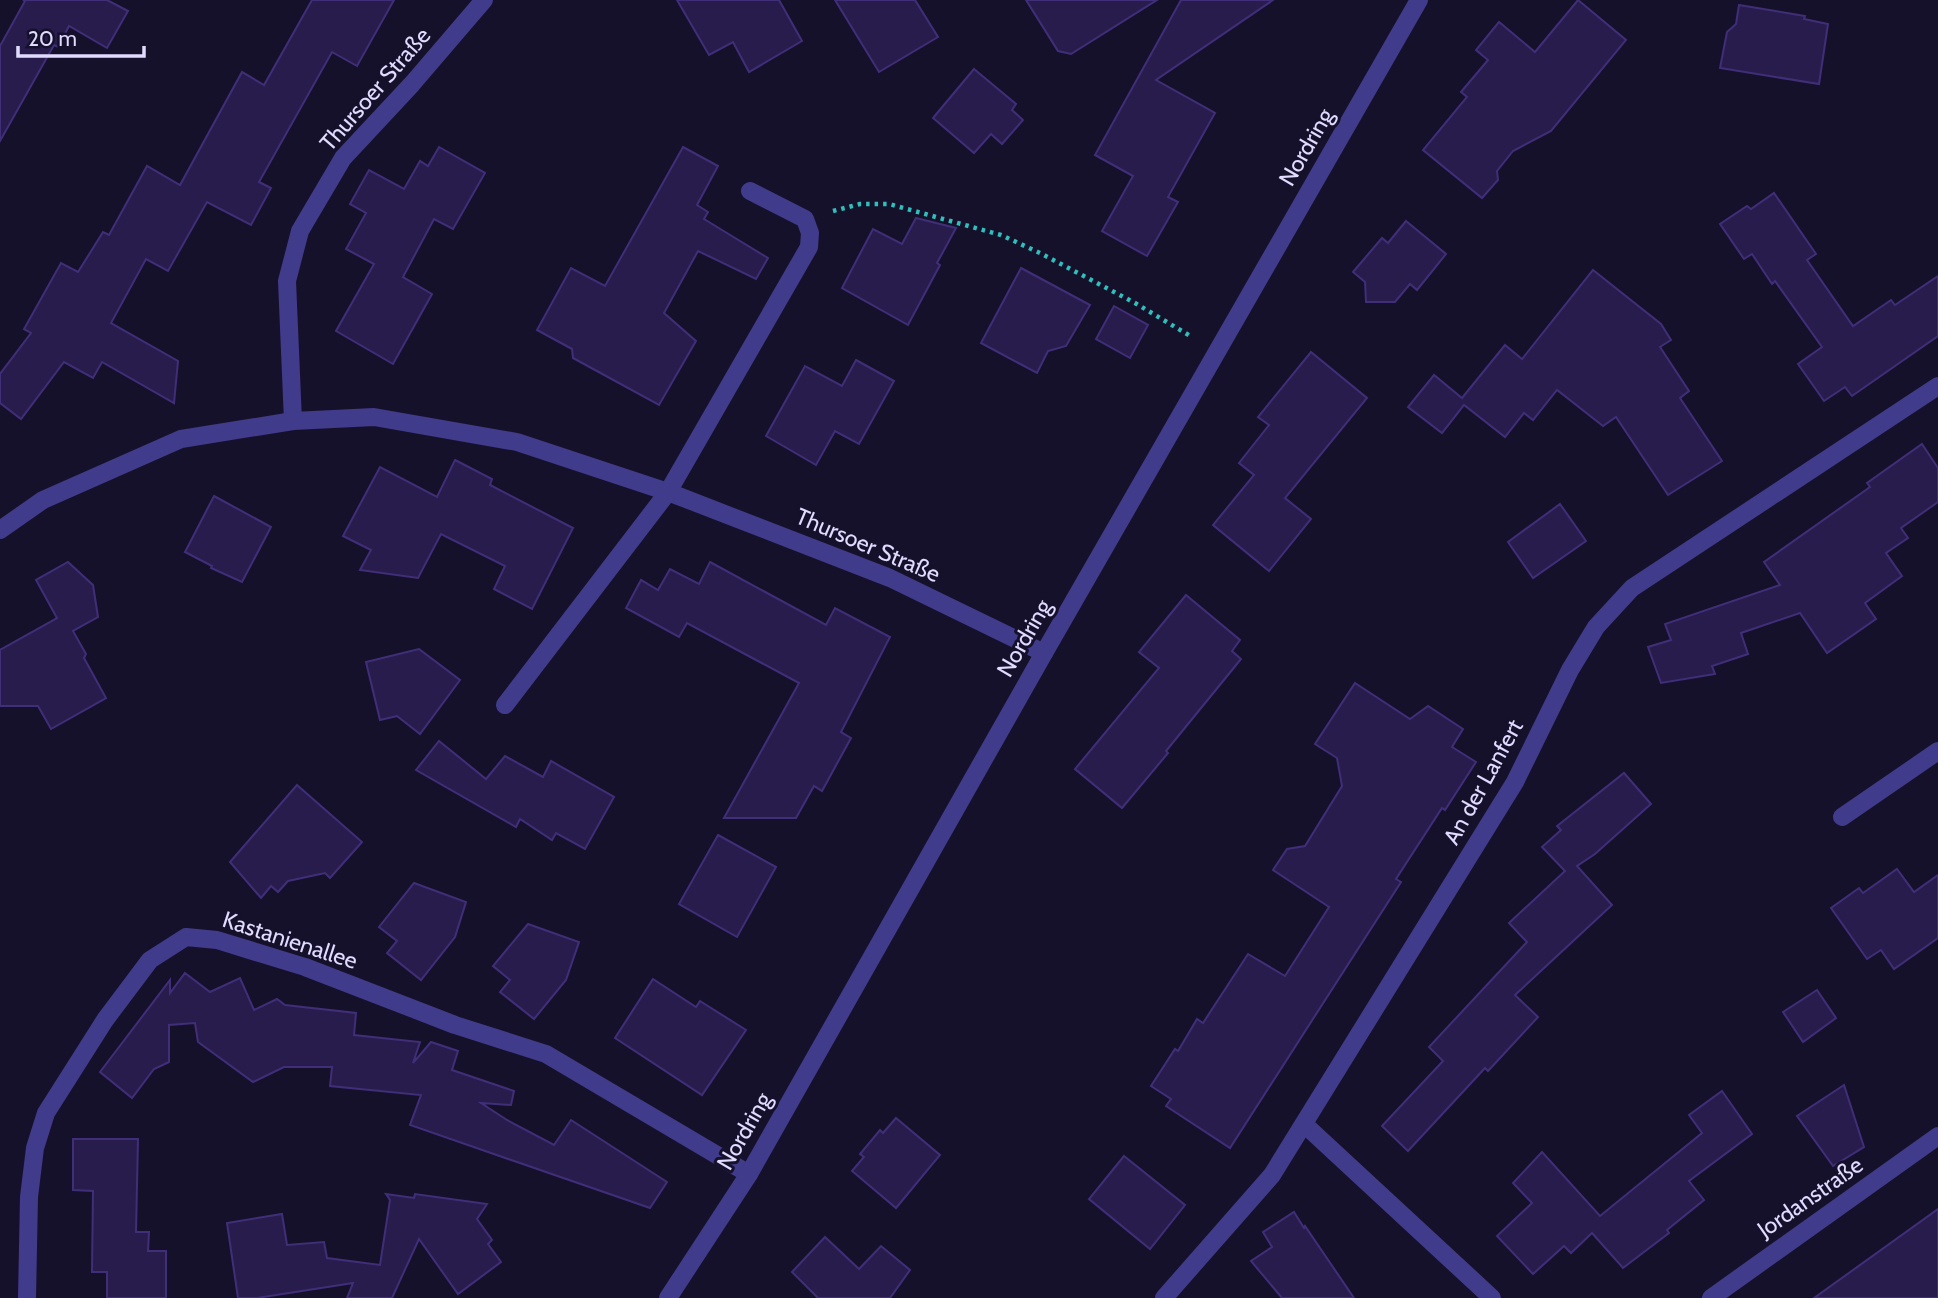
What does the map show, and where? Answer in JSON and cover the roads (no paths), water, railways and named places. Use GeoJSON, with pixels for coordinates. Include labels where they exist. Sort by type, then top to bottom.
{"type":"FeatureCollection","features":[{"type":"Feature","properties":{"kind":"street","name":"Thursoer Straße"},"geometry":{"type":"LineString","coordinates":[[293,421],[287,281],[300,231],[343,158],[412,84],[484,0]]}},
{"type":"Feature","properties":{"kind":"street","name":"Nordring"},"geometry":{"type":"LineString","coordinates":[[667,1298],[749,1174],[1419,0]]}},
{"type":"Feature","properties":{"kind":"street"},"geometry":{"type":"LineString","coordinates":[[505,705],[668,492],[809,247],[810,233],[805,219],[750,191]]}},
{"type":"Feature","properties":{"kind":"street","name":"An der Lanfert"},"geometry":{"type":"LineString","coordinates":[[1164,1298],[1272,1175],[1515,782],[1570,670],[1596,627],[1632,588],[1938,386]]}},
{"type":"Feature","properties":{"kind":"street","name":"Thursoer Straße"},"geometry":{"type":"LineString","coordinates":[[0,530],[43,500],[181,439],[293,421],[374,416],[517,442],[668,492],[890,578],[1044,653]]}},
{"type":"Feature","properties":{"kind":"street"},"geometry":{"type":"LineString","coordinates":[[1842,817],[1938,751]]}},
{"type":"Feature","properties":{"kind":"street","name":"Kastanienallee"},"geometry":{"type":"LineString","coordinates":[[27,1298],[29,1197],[35,1148],[46,1113],[105,1020],[150,960],[186,937],[217,940],[305,967],[455,1025],[546,1054],[749,1174]]}},
{"type":"Feature","properties":{"kind":"street"},"geometry":{"type":"LineString","coordinates":[[1304,1124],[1492,1298]]}},
{"type":"Feature","properties":{"kind":"street","name":"Jordanstraße"},"geometry":{"type":"LineString","coordinates":[[1711,1298],[1938,1136]]}}]}
